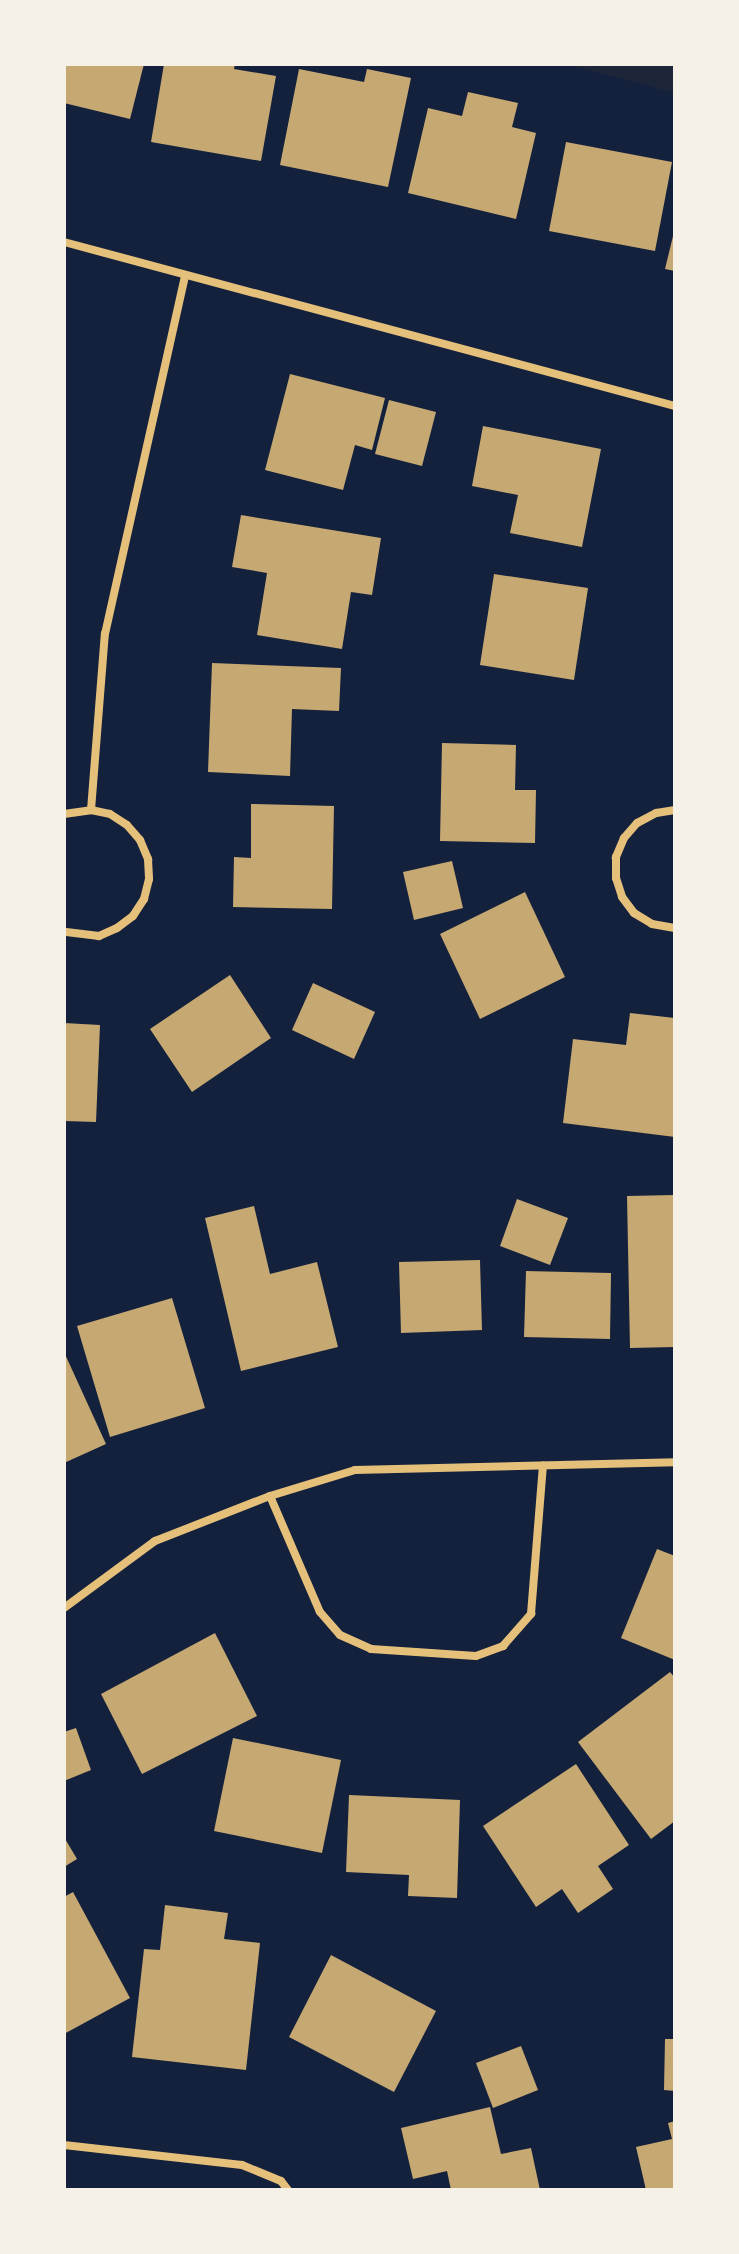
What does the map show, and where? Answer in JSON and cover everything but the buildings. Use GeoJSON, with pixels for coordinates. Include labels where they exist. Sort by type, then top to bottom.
{"type":"FeatureCollection","features":[{"type":"Feature","properties":{"kind":"street"},"geometry":{"type":"LineString","coordinates":[[64,242],[675,406]]}},
{"type":"Feature","properties":{"kind":"street"},"geometry":{"type":"LineString","coordinates":[[91,810],[105,634],[185,276]]}},
{"type":"Feature","properties":{"kind":"street"},"geometry":{"type":"LineString","coordinates":[[64,814],[91,810],[110,814],[127,825],[140,840],[148,859],[149,879],[144,899],[133,916],[117,928],[99,936],[64,932]]}},
{"type":"Feature","properties":{"kind":"street"},"geometry":{"type":"LineString","coordinates":[[675,810],[656,813],[637,823],[624,838],[616,857],[616,878],[622,897],[634,913],[652,924],[675,928]]}},
{"type":"Feature","properties":{"kind":"street"},"geometry":{"type":"LineString","coordinates":[[64,1608],[155,1541],[270,1496],[355,1470],[675,1462]]}},
{"type":"Feature","properties":{"kind":"street"},"geometry":{"type":"LineString","coordinates":[[270,1496],[320,1612],[340,1635],[371,1649],[476,1656],[503,1646],[531,1614],[543,1465]]}},
{"type":"Feature","properties":{"kind":"street"},"geometry":{"type":"LineString","coordinates":[[64,2145],[242,2165],[281,2181],[288,2190]]}},
{"type":"Feature","properties":{"kind":"shaded area"},"geometry":{"type":"Polygon","coordinates":[[[567,64],[675,64],[675,93],[567,64]]]}}]}
